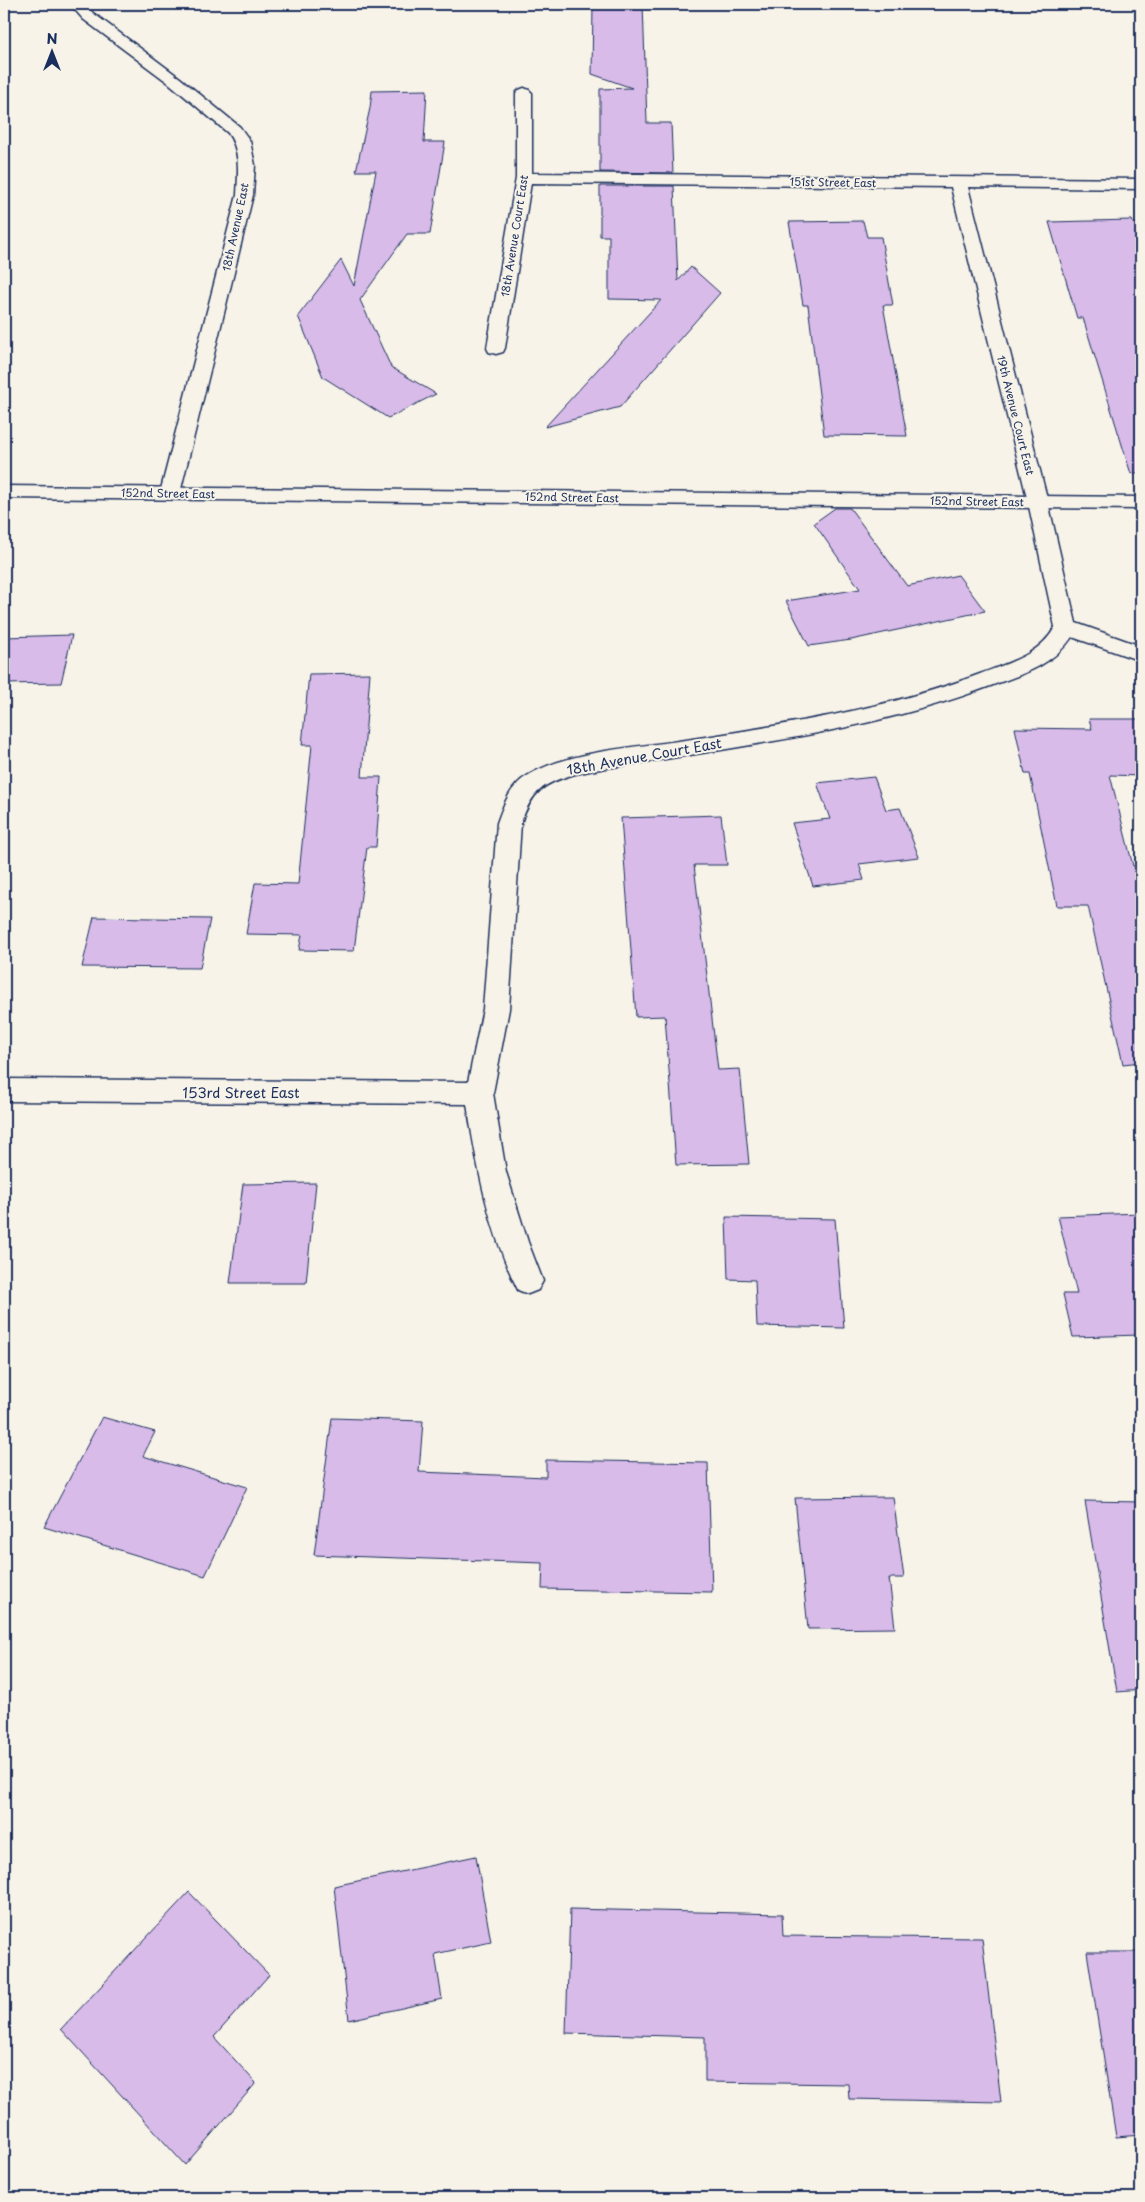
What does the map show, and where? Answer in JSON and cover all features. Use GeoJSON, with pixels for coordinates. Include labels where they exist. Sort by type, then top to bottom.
{"type":"FeatureCollection","features":[{"type":"Feature","properties":{"kind":"street","name":"18th Avenue East"},"geometry":{"type":"LineString","coordinates":[[76,4],[88,16],[223,119],[242,141],[247,165],[245,195],[170,493]]}},
{"type":"Feature","properties":{"kind":"street","name":"18th Avenue Court East"},"geometry":{"type":"LineString","coordinates":[[496,348],[524,178],[524,93]]}},
{"type":"Feature","properties":{"kind":"street","name":"151st Street East"},"geometry":{"type":"LineString","coordinates":[[524,178],[959,184],[1141,184]]}},
{"type":"Feature","properties":{"kind":"street","name":"19th Avenue Court East"},"geometry":{"type":"LineString","coordinates":[[959,184],[1038,502],[1066,627]]}},
{"type":"Feature","properties":{"kind":"street","name":"152nd Street East"},"geometry":{"type":"LineString","coordinates":[[4,492],[1141,503]]}},
{"type":"Feature","properties":{"kind":"street","name":"18th Avenue Court East"},"geometry":{"type":"LineString","coordinates":[[528,1281],[513,1242],[492,1172],[479,1093],[496,1010],[509,822],[519,795],[535,781],[563,770],[620,758],[791,731],[904,707],[964,690],[1035,660],[1054,646],[1066,627]]}},
{"type":"Feature","properties":{"kind":"street"},"geometry":{"type":"LineString","coordinates":[[1066,627],[1141,654]]}},
{"type":"Feature","properties":{"kind":"street","name":"153rd Street East"},"geometry":{"type":"LineString","coordinates":[[4,1090],[479,1093]]}},
{"type":"Feature","properties":{"kind":"building"},"geometry":{"type":"Polygon","coordinates":[[[593,4],[643,4],[647,123],[671,123],[673,173],[600,172],[600,89],[632,88],[592,74],[593,4]]]}},
{"type":"Feature","properties":{"kind":"building"},"geometry":{"type":"Polygon","coordinates":[[[427,90],[424,142],[445,142],[430,234],[407,234],[360,300],[391,367],[436,394],[388,418],[323,377],[298,316],[341,260],[354,286],[376,171],[356,171],[372,91],[427,90]]]}},
{"type":"Feature","properties":{"kind":"building"},"geometry":{"type":"Polygon","coordinates":[[[600,186],[674,186],[678,281],[691,267],[720,293],[620,407],[545,427],[661,300],[609,299],[609,236],[600,236],[600,186]]]}},
{"type":"Feature","properties":{"kind":"building"},"geometry":{"type":"Polygon","coordinates":[[[1132,220],[1133,223],[1141,223],[1141,472],[1131,474],[1083,318],[1077,318],[1049,222],[1132,220]]]}},
{"type":"Feature","properties":{"kind":"building"},"geometry":{"type":"Polygon","coordinates":[[[863,221],[867,237],[881,237],[893,305],[883,305],[907,436],[824,435],[808,305],[803,305],[789,222],[863,221]]]}},
{"type":"Feature","properties":{"kind":"building"},"geometry":{"type":"Polygon","coordinates":[[[835,508],[850,508],[907,586],[958,575],[985,611],[851,640],[809,646],[786,601],[860,589],[814,523],[835,508]]]}},
{"type":"Feature","properties":{"kind":"building"},"geometry":{"type":"Polygon","coordinates":[[[72,635],[61,683],[4,684],[4,637],[72,635]]]}},
{"type":"Feature","properties":{"kind":"building"},"geometry":{"type":"Polygon","coordinates":[[[370,673],[362,777],[381,777],[376,847],[367,847],[354,951],[299,950],[302,935],[246,934],[255,883],[298,884],[312,745],[302,745],[309,674],[370,673]]]}},
{"type":"Feature","properties":{"kind":"building"},"geometry":{"type":"Polygon","coordinates":[[[1089,719],[1141,719],[1141,776],[1110,775],[1133,866],[1141,866],[1141,1062],[1123,1064],[1088,906],[1057,906],[1030,774],[1025,774],[1015,728],[1092,729],[1089,719]]]}},
{"type":"Feature","properties":{"kind":"building"},"geometry":{"type":"Polygon","coordinates":[[[874,777],[886,810],[900,808],[919,857],[859,864],[864,880],[813,886],[792,823],[830,819],[817,783],[874,777]]]}},
{"type":"Feature","properties":{"kind":"building"},"geometry":{"type":"Polygon","coordinates":[[[721,815],[727,865],[694,865],[718,1070],[740,1069],[749,1164],[676,1165],[665,1016],[636,1017],[621,818],[721,815]]]}},
{"type":"Feature","properties":{"kind":"building"},"geometry":{"type":"Polygon","coordinates":[[[94,917],[210,919],[200,968],[82,967],[94,917]]]}},
{"type":"Feature","properties":{"kind":"building"},"geometry":{"type":"Polygon","coordinates":[[[316,1183],[306,1283],[230,1283],[243,1184],[316,1183]]]}},
{"type":"Feature","properties":{"kind":"building"},"geometry":{"type":"Polygon","coordinates":[[[1141,1213],[1141,1335],[1073,1337],[1063,1294],[1077,1294],[1058,1216],[1141,1213]]]}},
{"type":"Feature","properties":{"kind":"building"},"geometry":{"type":"Polygon","coordinates":[[[726,1217],[835,1219],[844,1328],[757,1326],[755,1280],[728,1279],[726,1217]]]}},
{"type":"Feature","properties":{"kind":"building"},"geometry":{"type":"Polygon","coordinates":[[[102,1417],[155,1432],[143,1456],[247,1487],[205,1576],[44,1527],[102,1417]]]}},
{"type":"Feature","properties":{"kind":"building"},"geometry":{"type":"Polygon","coordinates":[[[332,1418],[423,1421],[419,1472],[546,1477],[546,1460],[708,1463],[712,1592],[542,1589],[543,1563],[314,1555],[332,1418]]]}},
{"type":"Feature","properties":{"kind":"building"},"geometry":{"type":"Polygon","coordinates":[[[893,1497],[904,1578],[889,1578],[895,1628],[808,1629],[795,1498],[893,1497]]]}},
{"type":"Feature","properties":{"kind":"building"},"geometry":{"type":"Polygon","coordinates":[[[1085,1501],[1141,1502],[1141,1690],[1117,1692],[1085,1501]]]}},
{"type":"Feature","properties":{"kind":"building"},"geometry":{"type":"Polygon","coordinates":[[[476,1856],[491,1942],[435,1954],[442,1999],[349,2020],[334,1886],[476,1856]]]}},
{"type":"Feature","properties":{"kind":"building"},"geometry":{"type":"Polygon","coordinates":[[[189,1892],[269,1975],[214,2037],[256,2083],[185,2165],[61,2029],[189,1892]]]}},
{"type":"Feature","properties":{"kind":"building"},"geometry":{"type":"Polygon","coordinates":[[[570,1909],[782,1914],[783,1936],[982,1938],[1001,2102],[849,2099],[848,2084],[705,2082],[705,2037],[566,2033],[570,1909]]]}},
{"type":"Feature","properties":{"kind":"building"},"geometry":{"type":"Polygon","coordinates":[[[1087,1952],[1141,1952],[1141,2135],[1116,2137],[1087,1952]]]}}]}
